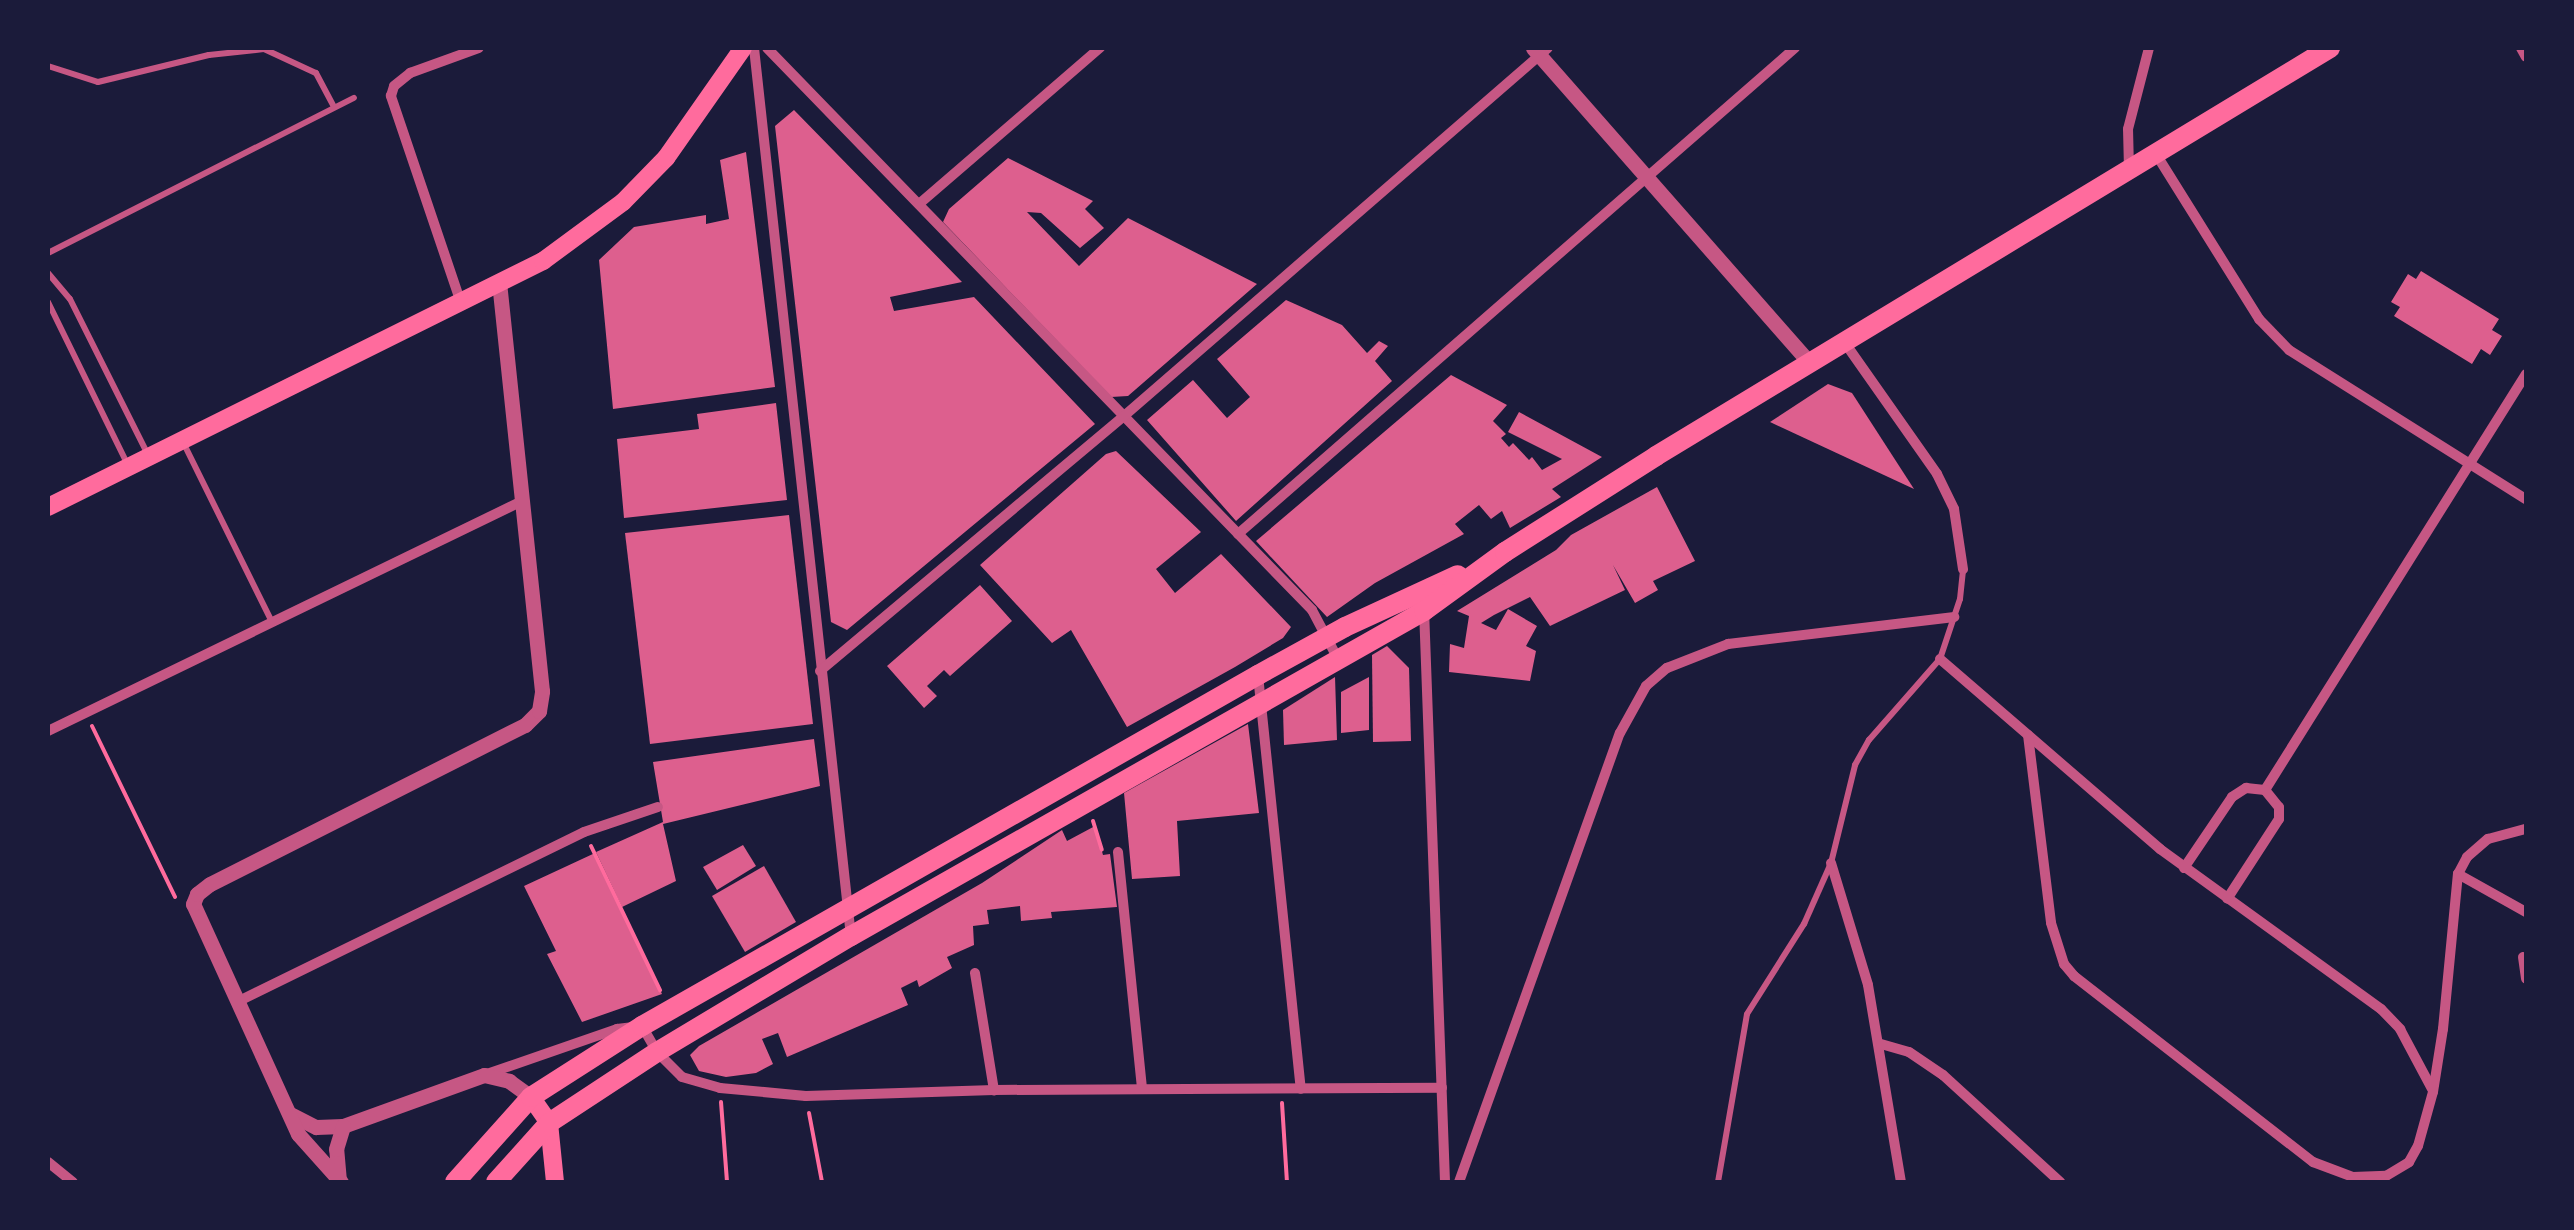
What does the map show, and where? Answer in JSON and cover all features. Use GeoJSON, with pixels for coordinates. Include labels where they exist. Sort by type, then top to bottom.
{"type":"FeatureCollection","features":[{"type":"Feature","properties":{"kind":"main road"},"geometry":{"type":"LineString","coordinates":[[48,507],[500,286],[543,261],[623,202],[666,158],[743,48]]}},
{"type":"Feature","properties":{"kind":"main road"},"geometry":{"type":"LineString","coordinates":[[496,1182],[549,1123],[656,1052],[1338,659],[1423,601],[1809,362],[2330,48]]}},
{"type":"Feature","properties":{"kind":"main road"},"geometry":{"type":"LineString","coordinates":[[455,1182],[531,1097],[642,1026],[1329,636],[1423,601]]}},
{"type":"Feature","properties":{"kind":"main road"},"geometry":{"type":"LineString","coordinates":[[531,1097],[549,1123],[555,1182]]}},
{"type":"Feature","properties":{"kind":"street"},"geometry":{"type":"LineString","coordinates":[[462,304],[391,96],[394,86],[410,72],[479,48]]}},
{"type":"Feature","properties":{"kind":"street"},"geometry":{"type":"LineString","coordinates":[[754,48],[852,936]]}},
{"type":"Feature","properties":{"kind":"street"},"geometry":{"type":"LineString","coordinates":[[767,48],[1312,610],[1338,659]]}},
{"type":"Feature","properties":{"kind":"street"},"geometry":{"type":"LineString","coordinates":[[919,204],[1100,48]]}},
{"type":"Feature","properties":{"kind":"street"},"geometry":{"type":"LineString","coordinates":[[1238,534],[1795,48]]}},
{"type":"Feature","properties":{"kind":"street"},"geometry":{"type":"LineString","coordinates":[[2129,170],[2128,129],[2149,48]]}},
{"type":"Feature","properties":{"kind":"street"},"geometry":{"type":"LineString","coordinates":[[2521,48],[2526,57]]}},
{"type":"Feature","properties":{"kind":"street"},"geometry":{"type":"LineString","coordinates":[[820,671],[1124,416],[1540,50],[1809,362]]}},
{"type":"Feature","properties":{"kind":"street"},"geometry":{"type":"LineString","coordinates":[[2156,154],[2260,319],[2281,343],[2526,499]]}},
{"type":"Feature","properties":{"kind":"street"},"geometry":{"type":"LineString","coordinates":[[340,1182],[312,1153],[290,1114],[194,904],[197,894],[210,884],[533,719],[542,691],[500,286]]}},
{"type":"Feature","properties":{"kind":"street"},"geometry":{"type":"LineString","coordinates":[[1845,342],[1938,474],[1954,509],[1963,569]]}},
{"type":"Feature","properties":{"kind":"street"},"geometry":{"type":"LineString","coordinates":[[2265,790],[2526,374]]}},
{"type":"Feature","properties":{"kind":"street"},"geometry":{"type":"LineString","coordinates":[[48,731],[522,501]]}},
{"type":"Feature","properties":{"kind":"street"},"geometry":{"type":"LineString","coordinates":[[1423,601],[1445,1182]]}},
{"type":"Feature","properties":{"kind":"street"},"geometry":{"type":"LineString","coordinates":[[1459,1182],[1620,733],[1646,686],[1667,668],[1728,644],[1954,616]]}},
{"type":"Feature","properties":{"kind":"street"},"geometry":{"type":"LineString","coordinates":[[1940,658],[2184,868],[2381,1010],[2400,1029],[2433,1092]]}},
{"type":"Feature","properties":{"kind":"street"},"geometry":{"type":"LineString","coordinates":[[1258,675],[1302,1088]]}},
{"type":"Feature","properties":{"kind":"street"},"geometry":{"type":"LineString","coordinates":[[2028,735],[2050,922],[2064,964],[2074,976],[2313,1162],[2338,1173],[2370,1179],[2386,1176],[2409,1162],[2433,1092],[2458,874],[2467,857],[2488,839],[2526,829]]}},
{"type":"Feature","properties":{"kind":"street"},"geometry":{"type":"LineString","coordinates":[[2184,868],[2232,796],[2246,788],[2265,790],[2278,807],[2279,819],[2227,899]]}},
{"type":"Feature","properties":{"kind":"street"},"geometry":{"type":"LineString","coordinates":[[237,1002],[584,832],[658,807]]}},
{"type":"Feature","properties":{"kind":"street"},"geometry":{"type":"LineString","coordinates":[[1118,852],[1142,1088]]}},
{"type":"Feature","properties":{"kind":"street"},"geometry":{"type":"LineString","coordinates":[[1831,863],[1881,1044],[1901,1182]]}},
{"type":"Feature","properties":{"kind":"street"},"geometry":{"type":"LineString","coordinates":[[2458,874],[2526,912]]}},
{"type":"Feature","properties":{"kind":"street"},"geometry":{"type":"LineString","coordinates":[[2523,956],[2526,979]]}},
{"type":"Feature","properties":{"kind":"street"},"geometry":{"type":"LineString","coordinates":[[974,973],[994,1090]]}},
{"type":"Feature","properties":{"kind":"street"},"geometry":{"type":"LineString","coordinates":[[290,1114],[316,1127],[343,1126],[617,1029],[642,1026],[656,1052],[682,1077],[720,1088],[806,1096],[1142,1088],[1442,1088]]}},
{"type":"Feature","properties":{"kind":"street"},"geometry":{"type":"LineString","coordinates":[[1881,1044],[1909,1052],[1943,1075],[2060,1182]]}},
{"type":"Feature","properties":{"kind":"street"},"geometry":{"type":"LineString","coordinates":[[484,1075],[508,1081],[531,1097]]}},
{"type":"Feature","properties":{"kind":"street"},"geometry":{"type":"LineString","coordinates":[[340,1182],[336,1149],[343,1126]]}},
{"type":"Feature","properties":{"kind":"street"},"geometry":{"type":"LineString","coordinates":[[48,1162],[73,1182]]}},
{"type":"Feature","properties":{"kind":"lane"},"geometry":{"type":"LineString","coordinates":[[48,66],[98,82],[209,55],[264,50],[316,73],[334,108]]}},
{"type":"Feature","properties":{"kind":"lane"},"geometry":{"type":"LineString","coordinates":[[48,253],[354,98]]}},
{"type":"Feature","properties":{"kind":"lane"},"geometry":{"type":"LineString","coordinates":[[48,273],[70,300],[149,457]]}},
{"type":"Feature","properties":{"kind":"lane"},"geometry":{"type":"LineString","coordinates":[[48,302],[129,467]]}},
{"type":"Feature","properties":{"kind":"lane"},"geometry":{"type":"LineString","coordinates":[[182,440],[272,622]]}},
{"type":"Feature","properties":{"kind":"lane"},"geometry":{"type":"LineString","coordinates":[[1718,1182],[1747,1014],[1804,924],[1831,863],[1855,765],[1869,740],[1940,658],[1954,616],[1963,569]]}},
{"type":"Feature","properties":{"kind":"path"},"geometry":{"type":"LineString","coordinates":[[85,712],[165,878]]}},
{"type":"Feature","properties":{"kind":"path"},"geometry":{"type":"LineString","coordinates":[[1084,804],[1103,855]]}},
{"type":"Feature","properties":{"kind":"path"},"geometry":{"type":"LineString","coordinates":[[584,832],[670,1010]]}},
{"type":"Feature","properties":{"kind":"path"},"geometry":{"type":"LineString","coordinates":[[720,1088],[727,1182]]}},
{"type":"Feature","properties":{"kind":"path"},"geometry":{"type":"LineString","coordinates":[[1280,1088],[1287,1182]]}},
{"type":"Feature","properties":{"kind":"path"},"geometry":{"type":"LineString","coordinates":[[806,1096],[822,1182]]}},
{"type":"Feature","properties":{"kind":"building"},"geometry":{"type":"Polygon","coordinates":[[[794,110],[962,282],[890,297],[894,311],[974,297],[1095,424],[847,630],[831,622],[775,126],[794,110]]]}},
{"type":"Feature","properties":{"kind":"building"},"geometry":{"type":"Polygon","coordinates":[[[746,152],[775,387],[613,409],[599,260],[634,227],[706,215],[706,224],[729,219],[720,160],[746,152]]]}},
{"type":"Feature","properties":{"kind":"building"},"geometry":{"type":"Polygon","coordinates":[[[1008,158],[1093,201],[1085,209],[1104,228],[1080,248],[1041,213],[1027,212],[1079,266],[1128,218],[1257,284],[1128,396],[1111,397],[943,222],[949,209],[1008,158]]]}},
{"type":"Feature","properties":{"kind":"building"},"geometry":{"type":"Polygon","coordinates":[[[2421,271],[2499,319],[2492,330],[2502,336],[2490,355],[2481,349],[2472,364],[2394,316],[2400,307],[2391,302],[2408,274],[2416,279],[2421,271]]]}},
{"type":"Feature","properties":{"kind":"building"},"geometry":{"type":"Polygon","coordinates":[[[1286,300],[1342,325],[1367,353],[1379,341],[1388,346],[1375,361],[1392,381],[1236,521],[1147,420],[1193,380],[1227,418],[1250,397],[1217,359],[1286,300]]]}},
{"type":"Feature","properties":{"kind":"building"},"geometry":{"type":"Polygon","coordinates":[[[1451,375],[1507,405],[1493,421],[1506,434],[1501,438],[1509,447],[1513,443],[1529,460],[1532,457],[1542,470],[1562,459],[1508,432],[1519,412],[1602,457],[1552,489],[1561,497],[1510,528],[1502,511],[1491,519],[1479,505],[1455,524],[1464,534],[1375,583],[1327,617],[1256,541],[1451,375]]]}},
{"type":"Feature","properties":{"kind":"building"},"geometry":{"type":"Polygon","coordinates":[[[1828,384],[1852,393],[1914,489],[1770,422],[1828,384]]]}},
{"type":"Feature","properties":{"kind":"building"},"geometry":{"type":"Polygon","coordinates":[[[776,403],[787,500],[624,518],[617,439],[699,429],[697,414],[776,403]]]}},
{"type":"Feature","properties":{"kind":"building"},"geometry":{"type":"Polygon","coordinates":[[[1116,451],[1201,532],[1156,569],[1175,593],[1221,554],[1291,627],[1283,638],[1127,727],[1071,630],[1052,643],[980,565],[1106,454],[1116,451]]]}},
{"type":"Feature","properties":{"kind":"building"},"geometry":{"type":"Polygon","coordinates":[[[1657,487],[1695,561],[1653,581],[1658,590],[1635,603],[1613,565],[1625,590],[1550,626],[1530,597],[1481,623],[1496,630],[1508,609],[1537,626],[1526,646],[1536,651],[1530,681],[1449,672],[1450,644],[1464,648],[1469,616],[1457,611],[1556,550],[1571,535],[1657,487]]]}},
{"type":"Feature","properties":{"kind":"building"},"geometry":{"type":"Polygon","coordinates":[[[789,515],[813,724],[650,744],[625,533],[789,515]]]}},
{"type":"Feature","properties":{"kind":"building"},"geometry":{"type":"Polygon","coordinates":[[[980,585],[1012,621],[950,676],[944,670],[927,686],[937,696],[924,708],[887,666],[980,585]]]}},
{"type":"Feature","properties":{"kind":"building"},"geometry":{"type":"Polygon","coordinates":[[[1387,646],[1409,668],[1411,741],[1373,742],[1372,655],[1387,646]]]}},
{"type":"Feature","properties":{"kind":"building"},"geometry":{"type":"Polygon","coordinates":[[[1335,677],[1337,740],[1284,745],[1283,710],[1335,677]]]}},
{"type":"Feature","properties":{"kind":"building"},"geometry":{"type":"Polygon","coordinates":[[[1369,677],[1369,730],[1341,733],[1341,692],[1369,677]]]}},
{"type":"Feature","properties":{"kind":"building"},"geometry":{"type":"Polygon","coordinates":[[[1248,724],[1259,813],[1177,821],[1180,876],[1132,879],[1124,793],[1248,724]]]}},
{"type":"Feature","properties":{"kind":"building"},"geometry":{"type":"Polygon","coordinates":[[[814,739],[820,786],[663,824],[676,881],[622,907],[596,852],[663,822],[653,762],[814,739]]]}},
{"type":"Feature","properties":{"kind":"building"},"geometry":{"type":"Polygon","coordinates":[[[1095,826],[1103,855],[1110,854],[1117,907],[1051,912],[1052,918],[1021,921],[1020,906],[987,910],[989,924],[973,926],[974,945],[947,957],[952,968],[919,987],[917,980],[901,988],[908,1005],[787,1057],[778,1033],[762,1039],[773,1064],[756,1073],[726,1077],[699,1071],[690,1055],[699,1046],[982,883],[1062,830],[1067,841],[1095,826]]]}},
{"type":"Feature","properties":{"kind":"building"},"geometry":{"type":"Polygon","coordinates":[[[743,845],[756,866],[717,890],[703,867],[743,845]]]}},
{"type":"Feature","properties":{"kind":"building"},"geometry":{"type":"Polygon","coordinates":[[[595,853],[662,994],[582,1022],[547,954],[556,951],[524,886],[595,853]]]}},
{"type":"Feature","properties":{"kind":"building"},"geometry":{"type":"Polygon","coordinates":[[[764,866],[796,922],[745,952],[712,896],[764,866]]]}}]}
